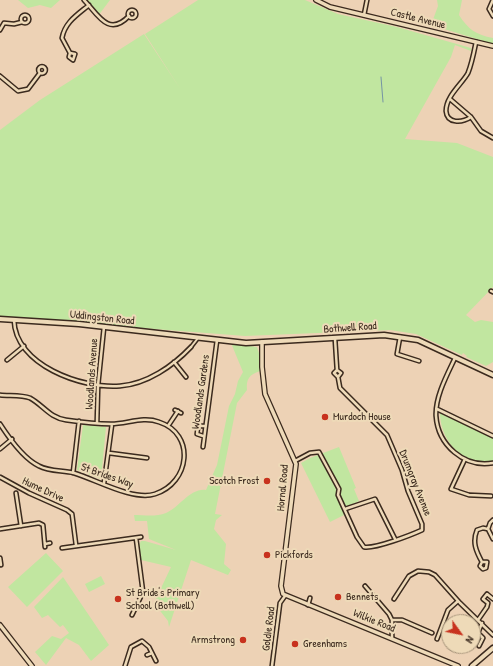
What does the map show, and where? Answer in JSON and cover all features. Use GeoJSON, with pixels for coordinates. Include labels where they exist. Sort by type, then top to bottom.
{"type":"FeatureCollection","features":[{"type":"Feature","properties":{"kind":"main road","name":"Uddingston Road"},"geometry":{"type":"LineString","coordinates":[[0,319],[104,327],[199,338]]}},
{"type":"Feature","properties":{"kind":"main road","name":"Bothwell Road"},"geometry":{"type":"LineString","coordinates":[[199,338],[246,343],[384,335],[400,337],[418,340],[493,375]]}},
{"type":"Feature","properties":{"kind":"main road"},"geometry":{"type":"LineString","coordinates":[[472,666],[493,648]]}},
{"type":"Feature","properties":{"kind":"street"},"geometry":{"type":"LineString","coordinates":[[84,0],[104,23],[113,25],[120,23],[129,16]]}},
{"type":"Feature","properties":{"kind":"street","name":"Castle Avenue"},"geometry":{"type":"LineString","coordinates":[[316,0],[330,7],[493,46]]}},
{"type":"Feature","properties":{"kind":"street"},"geometry":{"type":"LineString","coordinates":[[364,15],[367,0]]}},
{"type":"Feature","properties":{"kind":"street"},"geometry":{"type":"LineString","coordinates":[[493,0],[490,9],[493,16]]}},
{"type":"Feature","properties":{"kind":"street"},"geometry":{"type":"LineString","coordinates":[[70,53],[62,38],[64,28],[68,22],[89,5]]}},
{"type":"Feature","properties":{"kind":"street"},"geometry":{"type":"LineString","coordinates":[[0,20],[4,23],[14,24],[22,22]]}},
{"type":"Feature","properties":{"kind":"street"},"geometry":{"type":"LineString","coordinates":[[0,30],[4,23]]}},
{"type":"Feature","properties":{"kind":"street"},"geometry":{"type":"LineString","coordinates":[[470,117],[460,122],[453,121],[448,116],[446,110],[459,83],[467,75],[476,42]]}},
{"type":"Feature","properties":{"kind":"street"},"geometry":{"type":"LineString","coordinates":[[0,76],[18,91],[28,89],[40,73]]}},
{"type":"Feature","properties":{"kind":"street"},"geometry":{"type":"LineString","coordinates":[[450,99],[470,117],[481,131],[493,138]]}},
{"type":"Feature","properties":{"kind":"street"},"geometry":{"type":"LineString","coordinates":[[14,320],[15,334],[24,346],[44,366],[56,373],[81,382],[98,385],[120,386],[135,383],[161,372],[191,347],[199,338]]}},
{"type":"Feature","properties":{"kind":"street","name":"Woodlands Avenue"},"geometry":{"type":"LineString","coordinates":[[97,422],[98,385],[104,327]]}},
{"type":"Feature","properties":{"kind":"street"},"geometry":{"type":"LineString","coordinates":[[400,337],[397,354],[419,360]]}},
{"type":"Feature","properties":{"kind":"street","name":"Drumgray Avenue"},"geometry":{"type":"LineString","coordinates":[[295,461],[310,453],[319,452],[339,489],[338,495],[344,509],[357,537],[364,547],[394,539],[402,539],[422,530],[422,524],[387,435],[340,388],[338,377],[341,373],[337,370],[335,339]]}},
{"type":"Feature","properties":{"kind":"street","name":"Woodlands Gardens"},"geometry":{"type":"LineString","coordinates":[[202,447],[217,340]]}},
{"type":"Feature","properties":{"kind":"street","name":"Hornal Road"},"geometry":{"type":"LineString","coordinates":[[262,342],[262,367],[265,394],[296,464],[281,586],[284,595]]}},
{"type":"Feature","properties":{"kind":"street"},"geometry":{"type":"LineString","coordinates":[[7,360],[24,346]]}},
{"type":"Feature","properties":{"kind":"street"},"geometry":{"type":"LineString","coordinates":[[456,357],[443,385],[437,409],[438,426],[443,440],[457,455],[475,463],[493,463]]}},
{"type":"Feature","properties":{"kind":"street"},"geometry":{"type":"LineString","coordinates":[[174,362],[186,377]]}},
{"type":"Feature","properties":{"kind":"street"},"geometry":{"type":"LineString","coordinates":[[0,395],[26,397],[54,416],[64,420],[112,424],[151,420],[168,426],[178,412]]}},
{"type":"Feature","properties":{"kind":"street"},"geometry":{"type":"LineString","coordinates":[[437,409],[493,436]]}},
{"type":"Feature","properties":{"kind":"street"},"geometry":{"type":"LineString","coordinates":[[73,473],[79,421]]}},
{"type":"Feature","properties":{"kind":"street","name":"St Brides Way"},"geometry":{"type":"LineString","coordinates":[[0,424],[29,460],[39,467],[73,473],[144,496],[164,491],[171,485],[183,469],[184,450],[178,437],[168,426]]}},
{"type":"Feature","properties":{"kind":"street"},"geometry":{"type":"LineString","coordinates":[[104,483],[112,424]]}},
{"type":"Feature","properties":{"kind":"street"},"geometry":{"type":"LineString","coordinates":[[204,426],[198,426],[197,434],[204,436]]}},
{"type":"Feature","properties":{"kind":"street"},"geometry":{"type":"LineString","coordinates":[[0,448],[12,439]]}},
{"type":"Feature","properties":{"kind":"street"},"geometry":{"type":"LineString","coordinates":[[109,452],[147,458]]}},
{"type":"Feature","properties":{"kind":"street"},"geometry":{"type":"LineString","coordinates":[[465,459],[451,489],[469,495],[491,496]]}},
{"type":"Feature","properties":{"kind":"street","name":"Hume Drive"},"geometry":{"type":"LineString","coordinates":[[0,477],[29,493],[67,510],[72,514],[76,546]]}},
{"type":"Feature","properties":{"kind":"street"},"geometry":{"type":"LineString","coordinates":[[16,493],[20,526]]}},
{"type":"Feature","properties":{"kind":"street"},"geometry":{"type":"LineString","coordinates":[[344,509],[375,499],[394,539]]}},
{"type":"Feature","properties":{"kind":"street"},"geometry":{"type":"LineString","coordinates":[[493,520],[488,529],[493,539]]}},
{"type":"Feature","properties":{"kind":"street"},"geometry":{"type":"LineString","coordinates":[[0,529],[39,523],[43,525],[45,544],[50,543]]}},
{"type":"Feature","properties":{"kind":"street"},"geometry":{"type":"LineString","coordinates":[[482,562],[474,546],[474,537],[477,530],[483,528],[488,529]]}},
{"type":"Feature","properties":{"kind":"street"},"geometry":{"type":"LineString","coordinates":[[62,548],[141,537]]}},
{"type":"Feature","properties":{"kind":"street"},"geometry":{"type":"LineString","coordinates":[[132,615],[143,592],[136,538]]}},
{"type":"Feature","properties":{"kind":"street"},"geometry":{"type":"LineString","coordinates":[[0,558],[1,564]]}},
{"type":"Feature","properties":{"kind":"street"},"geometry":{"type":"LineString","coordinates":[[394,599],[409,576],[418,571],[435,574],[458,601],[472,614]]}},
{"type":"Feature","properties":{"kind":"street"},"geometry":{"type":"LineString","coordinates":[[365,586],[390,614],[392,620],[392,638]]}},
{"type":"Feature","properties":{"kind":"street"},"geometry":{"type":"LineString","coordinates":[[481,616],[488,604],[484,599],[487,594],[493,599]]}},
{"type":"Feature","properties":{"kind":"street","name":"Wilkie Road"},"geometry":{"type":"LineString","coordinates":[[284,595],[458,666]]}},
{"type":"Feature","properties":{"kind":"street","name":"Goldie Road"},"geometry":{"type":"LineString","coordinates":[[272,666],[280,603],[284,595]]}},
{"type":"Feature","properties":{"kind":"street"},"geometry":{"type":"LineString","coordinates":[[308,605],[310,598]]}},
{"type":"Feature","properties":{"kind":"street"},"geometry":{"type":"LineString","coordinates":[[437,639],[448,610],[458,601]]}},
{"type":"Feature","properties":{"kind":"street"},"geometry":{"type":"LineString","coordinates":[[392,620],[402,620],[432,633]]}},
{"type":"Feature","properties":{"kind":"street"},"geometry":{"type":"LineString","coordinates":[[482,623],[493,635]]}},
{"type":"Feature","properties":{"kind":"street"},"geometry":{"type":"LineString","coordinates":[[0,625],[32,666]]}},
{"type":"Feature","properties":{"kind":"street"},"geometry":{"type":"LineString","coordinates":[[125,666],[128,652],[135,644],[142,641],[146,643],[156,661]]}},
{"type":"Feature","properties":{"kind":"street"},"geometry":{"type":"LineString","coordinates":[[147,655],[152,653]]}},
{"type":"Feature","properties":{"kind":"green space"},"geometry":{"type":"Polygon","coordinates":[[[18,0],[60,0],[51,8],[40,5],[28,8],[18,0]]]}},
{"type":"Feature","properties":{"kind":"green space"},"geometry":{"type":"Polygon","coordinates":[[[85,0],[110,0],[98,16],[85,0]]]}},
{"type":"Feature","properties":{"kind":"green space"},"geometry":{"type":"Polygon","coordinates":[[[198,0],[305,0],[338,14],[397,27],[471,48],[471,51],[455,45],[451,57],[405,139],[457,143],[493,157],[493,287],[466,315],[475,322],[481,320],[493,322],[493,362],[486,366],[466,357],[467,356],[463,353],[462,355],[416,334],[390,330],[245,336],[0,317],[0,130],[40,100],[144,34],[181,90],[145,34],[198,0]]]}},
{"type":"Feature","properties":{"kind":"green space"},"geometry":{"type":"Polygon","coordinates":[[[437,0],[462,0],[459,15],[462,20],[473,31],[493,38],[493,44],[431,25],[438,6],[437,0]]]}},
{"type":"Feature","properties":{"kind":"green space"},"geometry":{"type":"Polygon","coordinates":[[[231,343],[257,347],[259,353],[260,371],[253,374],[249,378],[247,390],[237,403],[215,514],[222,515],[216,520],[214,529],[226,544],[224,564],[231,570],[228,575],[191,560],[169,627],[168,621],[154,603],[171,567],[141,560],[139,545],[141,541],[145,541],[176,550],[149,539],[147,521],[135,521],[134,515],[154,515],[166,513],[195,492],[206,490],[217,465],[229,406],[243,372],[231,343]]]}},
{"type":"Feature","properties":{"kind":"green space"},"geometry":{"type":"Polygon","coordinates":[[[440,413],[493,438],[493,462],[482,463],[472,461],[455,450],[444,433],[440,413]]]}},
{"type":"Feature","properties":{"kind":"green space"},"geometry":{"type":"Polygon","coordinates":[[[83,425],[106,427],[101,479],[77,470],[83,425]]]}},
{"type":"Feature","properties":{"kind":"green space"},"geometry":{"type":"Polygon","coordinates":[[[339,447],[356,488],[354,489],[359,501],[342,509],[344,515],[330,522],[301,463],[339,447]]]}},
{"type":"Feature","properties":{"kind":"green space"},"geometry":{"type":"Polygon","coordinates":[[[46,553],[63,571],[27,607],[8,587],[46,553]]]}},
{"type":"Feature","properties":{"kind":"green space"},"geometry":{"type":"Polygon","coordinates":[[[101,576],[105,584],[89,592],[85,584],[101,576]]]}},
{"type":"Feature","properties":{"kind":"green space"},"geometry":{"type":"Polygon","coordinates":[[[63,577],[109,645],[91,661],[79,645],[66,638],[46,665],[35,652],[52,636],[61,639],[69,633],[63,625],[60,627],[48,615],[42,618],[34,607],[63,577]]]}},
{"type":"Feature","properties":{"kind":"waterway"},"geometry":{"type":"LineString","coordinates":[[381,77],[383,102]]}},
{"type":"Feature","properties":{"kind":"place","name":"Murdoch House"},"geometry":{"type":"Point","coordinates":[325,417]}},
{"type":"Feature","properties":{"kind":"place","name":"Scotch Frost"},"geometry":{"type":"Point","coordinates":[267,481]}},
{"type":"Feature","properties":{"kind":"place","name":"Pickfords"},"geometry":{"type":"Point","coordinates":[267,555]}},
{"type":"Feature","properties":{"kind":"place","name":"Bennets"},"geometry":{"type":"Point","coordinates":[338,597]}},
{"type":"Feature","properties":{"kind":"place","name":"St Bride's Primary School (Bothwell)"},"geometry":{"type":"Point","coordinates":[118,599]}},
{"type":"Feature","properties":{"kind":"place","name":"Armstrong"},"geometry":{"type":"Point","coordinates":[243,640]}},
{"type":"Feature","properties":{"kind":"place","name":"Greenhams"},"geometry":{"type":"Point","coordinates":[295,644]}}]}
